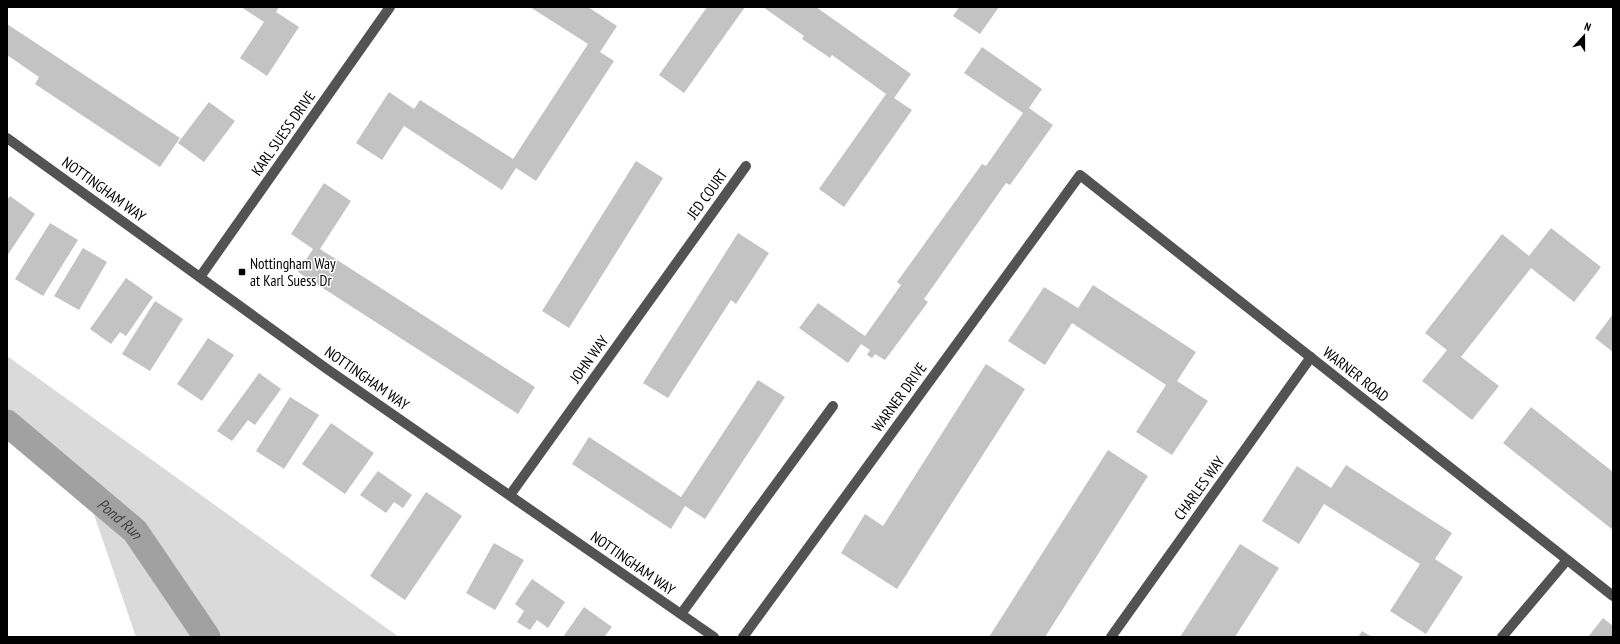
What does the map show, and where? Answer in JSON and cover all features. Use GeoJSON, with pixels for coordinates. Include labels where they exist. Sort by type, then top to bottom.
{"type":"FeatureCollection","features":[{"type":"Feature","properties":{"kind":"street","name":"KARL SUESS DRIVE"},"geometry":{"type":"LineString","coordinates":[[200,277],[390,7]]}},
{"type":"Feature","properties":{"kind":"street","name":"NOTTINGHAM WAY"},"geometry":{"type":"LineString","coordinates":[[7,138],[327,369],[714,637]]}},
{"type":"Feature","properties":{"kind":"street","name":"JED COURT"},"geometry":{"type":"LineString","coordinates":[[692,240],[746,166]]}},
{"type":"Feature","properties":{"kind":"street","name":"WARNER ROAD"},"geometry":{"type":"LineString","coordinates":[[1080,175],[1613,596]]}},
{"type":"Feature","properties":{"kind":"street","name":"WARNER DRIVE"},"geometry":{"type":"LineString","coordinates":[[743,637],[1080,175]]}},
{"type":"Feature","properties":{"kind":"street","name":"JOHN WAY"},"geometry":{"type":"LineString","coordinates":[[510,496],[692,240]]}},
{"type":"Feature","properties":{"kind":"street","name":"CHARLES WAY"},"geometry":{"type":"LineString","coordinates":[[1111,637],[1311,357]]}},
{"type":"Feature","properties":{"kind":"street"},"geometry":{"type":"LineString","coordinates":[[681,614],[833,406]]}},
{"type":"Feature","properties":{"kind":"street"},"geometry":{"type":"LineString","coordinates":[[1502,637],[1567,560]]}},
{"type":"Feature","properties":{"kind":"shaded area"},"geometry":{"type":"Polygon","coordinates":[[[7,356],[399,637],[136,637],[89,500],[7,428],[7,356]]]}},
{"type":"Feature","properties":{"kind":"building"},"geometry":{"type":"Polygon","coordinates":[[[241,7],[279,7],[276,12],[299,27],[267,76],[240,58],[264,22],[241,7]]]}},
{"type":"Feature","properties":{"kind":"building"},"geometry":{"type":"Polygon","coordinates":[[[530,7],[588,7],[617,26],[600,52],[614,61],[536,181],[516,168],[502,190],[404,126],[382,160],[356,143],[389,92],[414,109],[420,100],[513,159],[588,44],[530,7]]]}},
{"type":"Feature","properties":{"kind":"building"},"geometry":{"type":"Polygon","coordinates":[[[707,7],[745,7],[684,93],[659,75],[707,7]]]}},
{"type":"Feature","properties":{"kind":"building"},"geometry":{"type":"Polygon","coordinates":[[[763,7],[816,7],[911,74],[894,98],[912,110],[844,207],[819,189],[886,94],[832,55],[830,58],[802,39],[804,36],[763,7]]]}},
{"type":"Feature","properties":{"kind":"building"},"geometry":{"type":"Polygon","coordinates":[[[959,7],[999,7],[980,34],[953,16],[959,7]]]}},
{"type":"Feature","properties":{"kind":"building"},"geometry":{"type":"Polygon","coordinates":[[[7,24],[180,138],[160,167],[35,84],[39,77],[7,55],[7,24]]]}},
{"type":"Feature","properties":{"kind":"building"},"geometry":{"type":"Polygon","coordinates":[[[982,47],[1042,89],[1029,108],[1053,125],[1010,185],[1006,183],[924,299],[928,302],[885,360],[875,354],[872,358],[867,355],[870,350],[861,344],[848,363],[799,328],[818,303],[865,336],[901,285],[897,282],[982,164],[986,166],[1023,113],[964,73],[982,47]]]}},
{"type":"Feature","properties":{"kind":"building"},"geometry":{"type":"Polygon","coordinates":[[[209,102],[235,121],[204,162],[178,143],[209,102]]]}},
{"type":"Feature","properties":{"kind":"building"},"geometry":{"type":"Polygon","coordinates":[[[636,161],[663,178],[569,328],[542,311],[636,161]]]}},
{"type":"Feature","properties":{"kind":"building"},"geometry":{"type":"Polygon","coordinates":[[[324,183],[351,201],[320,249],[535,387],[518,414],[298,272],[313,249],[291,234],[324,183]]]}},
{"type":"Feature","properties":{"kind":"building"},"geometry":{"type":"Polygon","coordinates":[[[10,196],[35,214],[7,256],[7,200],[10,196]]]}},
{"type":"Feature","properties":{"kind":"building"},"geometry":{"type":"Polygon","coordinates":[[[50,223],[78,240],[43,296],[15,279],[50,223]]]}},
{"type":"Feature","properties":{"kind":"building"},"geometry":{"type":"Polygon","coordinates":[[[1551,228],[1601,267],[1574,302],[1531,268],[1461,357],[1499,386],[1472,420],[1422,381],[1447,350],[1425,333],[1502,234],[1529,256],[1551,228]]]}},
{"type":"Feature","properties":{"kind":"building"},"geometry":{"type":"Polygon","coordinates":[[[738,233],[769,253],[736,304],[731,300],[668,398],[643,383],[738,233]]]}},
{"type":"Feature","properties":{"kind":"building"},"geometry":{"type":"Polygon","coordinates":[[[83,248],[107,262],[79,310],[54,296],[83,248]]]}},
{"type":"Feature","properties":{"kind":"building"},"geometry":{"type":"Polygon","coordinates":[[[126,278],[153,297],[126,336],[120,332],[111,344],[90,329],[126,278]]]}},
{"type":"Feature","properties":{"kind":"building"},"geometry":{"type":"Polygon","coordinates":[[[1093,285],[1196,352],[1177,381],[1208,401],[1172,455],[1136,432],[1166,385],[1072,323],[1045,365],[1008,341],[1044,287],[1078,308],[1093,285]]]}},
{"type":"Feature","properties":{"kind":"building"},"geometry":{"type":"Polygon","coordinates":[[[155,301],[183,319],[150,371],[122,354],[155,301]]]}},
{"type":"Feature","properties":{"kind":"building"},"geometry":{"type":"Polygon","coordinates":[[[1613,314],[1613,352],[1595,338],[1613,314]]]}},
{"type":"Feature","properties":{"kind":"building"},"geometry":{"type":"Polygon","coordinates":[[[208,338],[234,355],[202,401],[177,384],[208,338]]]}},
{"type":"Feature","properties":{"kind":"building"},"geometry":{"type":"Polygon","coordinates":[[[986,364],[1025,389],[897,589],[841,553],[865,514],[883,526],[986,364]]]}},
{"type":"Feature","properties":{"kind":"building"},"geometry":{"type":"Polygon","coordinates":[[[259,373],[281,389],[255,425],[248,420],[232,441],[217,431],[259,373]]]}},
{"type":"Feature","properties":{"kind":"building"},"geometry":{"type":"Polygon","coordinates":[[[758,380],[785,397],[705,519],[685,506],[671,529],[572,464],[589,437],[681,497],[758,380]]]}},
{"type":"Feature","properties":{"kind":"building"},"geometry":{"type":"Polygon","coordinates":[[[290,397],[319,415],[284,469],[256,451],[290,397]]]}},
{"type":"Feature","properties":{"kind":"building"},"geometry":{"type":"Polygon","coordinates":[[[1531,407],[1613,472],[1613,530],[1503,443],[1531,407]]]}},
{"type":"Feature","properties":{"kind":"building"},"geometry":{"type":"Polygon","coordinates":[[[331,423],[374,453],[345,494],[302,464],[331,423]]]}},
{"type":"Feature","properties":{"kind":"building"},"geometry":{"type":"Polygon","coordinates":[[[1108,450],[1148,476],[1045,637],[989,637],[1108,450]]]}},
{"type":"Feature","properties":{"kind":"building"},"geometry":{"type":"Polygon","coordinates":[[[1346,465],[1452,533],[1435,559],[1463,577],[1426,634],[1390,611],[1420,564],[1324,504],[1299,544],[1262,521],[1297,466],[1331,488],[1346,465]]]}},
{"type":"Feature","properties":{"kind":"building"},"geometry":{"type":"Polygon","coordinates":[[[378,471],[412,495],[403,508],[394,502],[386,513],[360,495],[378,471]]]}},
{"type":"Feature","properties":{"kind":"building"},"geometry":{"type":"Polygon","coordinates":[[[426,492],[462,516],[405,600],[370,576],[426,492]]]}},
{"type":"Feature","properties":{"kind":"building"},"geometry":{"type":"Polygon","coordinates":[[[494,543],[524,560],[495,610],[466,593],[494,543]]]}},
{"type":"Feature","properties":{"kind":"building"},"geometry":{"type":"Polygon","coordinates":[[[1240,544],[1279,568],[1235,637],[1180,637],[1240,544]]]}},
{"type":"Feature","properties":{"kind":"building"},"geometry":{"type":"Polygon","coordinates":[[[532,579],[565,602],[548,628],[537,620],[530,630],[517,622],[524,611],[515,604],[532,579]]]}},
{"type":"Feature","properties":{"kind":"building"},"geometry":{"type":"Polygon","coordinates":[[[584,607],[612,627],[604,637],[563,637],[584,607]]]}},
{"type":"Feature","properties":{"kind":"building"},"geometry":{"type":"Polygon","coordinates":[[[1603,618],[1613,626],[1613,637],[1588,637],[1603,618]]]}},
{"type":"Feature","properties":{"kind":"building"},"geometry":{"type":"Polygon","coordinates":[[[1362,631],[1372,637],[1358,637],[1362,631]]]}},
{"type":"Feature","properties":{"kind":"waterway","name":"Pond Run"},"geometry":{"type":"LineString","coordinates":[[7,423],[135,531],[207,637]]}},
{"type":"Feature","properties":{"kind":"place","name":"Nottingham Way at Karl Suess Dr"},"geometry":{"type":"Point","coordinates":[242,272]}}]}
